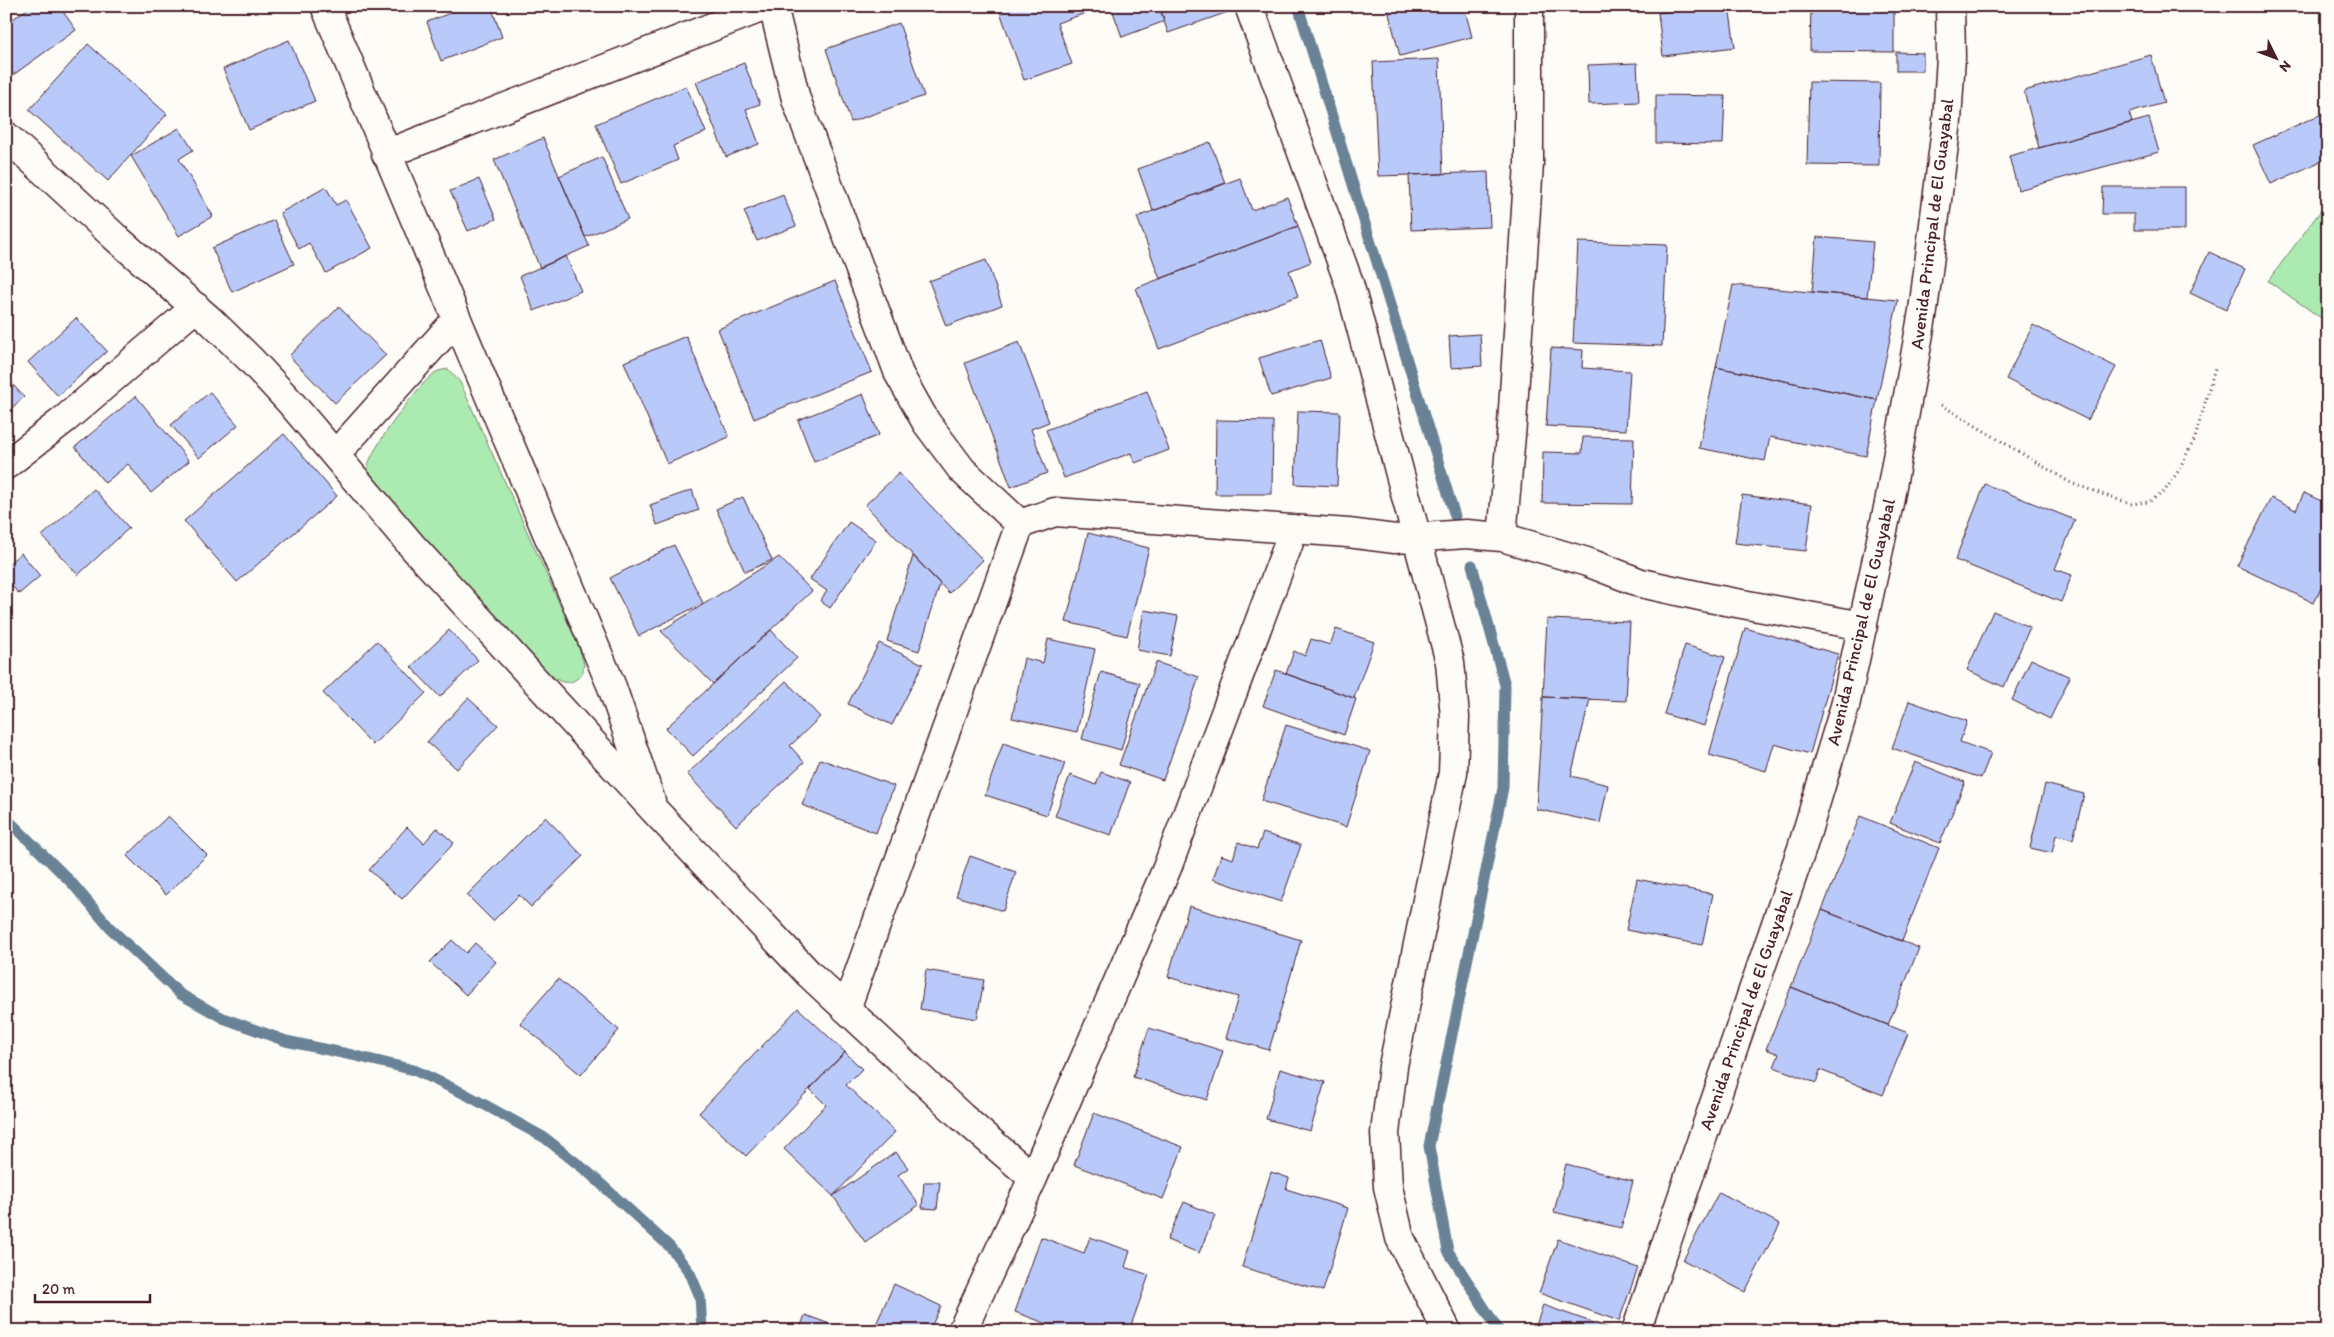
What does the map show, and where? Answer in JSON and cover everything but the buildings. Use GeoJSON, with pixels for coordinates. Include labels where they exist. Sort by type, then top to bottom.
{"type":"FeatureCollection","features":[{"type":"Feature","properties":{"kind":"street"},"geometry":{"type":"LineString","coordinates":[[325,6],[612,687],[654,810]]}},
{"type":"Feature","properties":{"kind":"street"},"geometry":{"type":"LineString","coordinates":[[386,154],[766,6]]}},
{"type":"Feature","properties":{"kind":"street"},"geometry":{"type":"LineString","coordinates":[[773,6],[796,99],[899,374],[926,422],[962,470],[1020,524]]}},
{"type":"Feature","properties":{"kind":"street"},"geometry":{"type":"LineString","coordinates":[[1249,6],[1349,283],[1418,536],[1450,662],[1455,718],[1453,773],[1393,1066],[1385,1133],[1388,1187],[1400,1238],[1447,1331]]}},
{"type":"Feature","properties":{"kind":"street"},"geometry":{"type":"LineString","coordinates":[[1502,537],[1512,424],[1529,163],[1529,6]]}},
{"type":"Feature","properties":{"kind":"street","name":"Avenida Principal de El Guayabal"},"geometry":{"type":"LineString","coordinates":[[1636,1331],[1802,848],[1845,706],[1889,503],[1923,310],[1947,121],[1951,57],[1950,6]]}},
{"type":"Feature","properties":{"kind":"street"},"geometry":{"type":"LineString","coordinates":[[6,136],[251,360],[290,402],[413,548],[654,810],[809,974],[962,1117],[1033,1178]]}},
{"type":"Feature","properties":{"kind":"street"},"geometry":{"type":"LineString","coordinates":[[6,464],[64,419],[196,308]]}},
{"type":"Feature","properties":{"kind":"street"},"geometry":{"type":"LineString","coordinates":[[335,455],[457,319]]}},
{"type":"Feature","properties":{"kind":"street"},"geometry":{"type":"LineString","coordinates":[[1020,524],[1055,512],[1395,538],[1466,534],[1502,537],[1587,562],[1641,583],[1709,598],[1863,626]]}},
{"type":"Feature","properties":{"kind":"street"},"geometry":{"type":"LineString","coordinates":[[846,1009],[1020,524]]}},
{"type":"Feature","properties":{"kind":"street"},"geometry":{"type":"LineString","coordinates":[[962,1331],[1033,1178],[1167,868],[1294,529]]}},
{"type":"Feature","properties":{"kind":"path"},"geometry":{"type":"LineString","coordinates":[[1910,387],[2071,482],[2130,504],[2149,502],[2157,497],[2164,492],[2177,473],[2195,438],[2215,368]]}},
{"type":"Feature","properties":{"kind":"green space"},"geometry":{"type":"Polygon","coordinates":[[[2328,201],[2328,323],[2268,281],[2328,201]]]}},
{"type":"Feature","properties":{"kind":"green space"},"geometry":{"type":"Polygon","coordinates":[[[448,369],[460,382],[578,645],[584,665],[579,677],[571,682],[562,682],[555,678],[534,658],[371,481],[367,474],[369,461],[385,434],[408,402],[436,372],[448,369]]]}},
{"type":"Feature","properties":{"kind":"waterway"},"geometry":{"type":"LineString","coordinates":[[1298,6],[1455,516]]}},
{"type":"Feature","properties":{"kind":"waterway"},"geometry":{"type":"LineString","coordinates":[[1472,565],[1505,685],[1503,788],[1429,1146],[1448,1251],[1499,1331]]}},
{"type":"Feature","properties":{"kind":"waterway"},"geometry":{"type":"LineString","coordinates":[[6,818],[71,882],[110,928],[180,994],[223,1018],[286,1041],[414,1070],[465,1094],[545,1138],[589,1173],[670,1247],[690,1273],[700,1297],[702,1331]]}}]}
